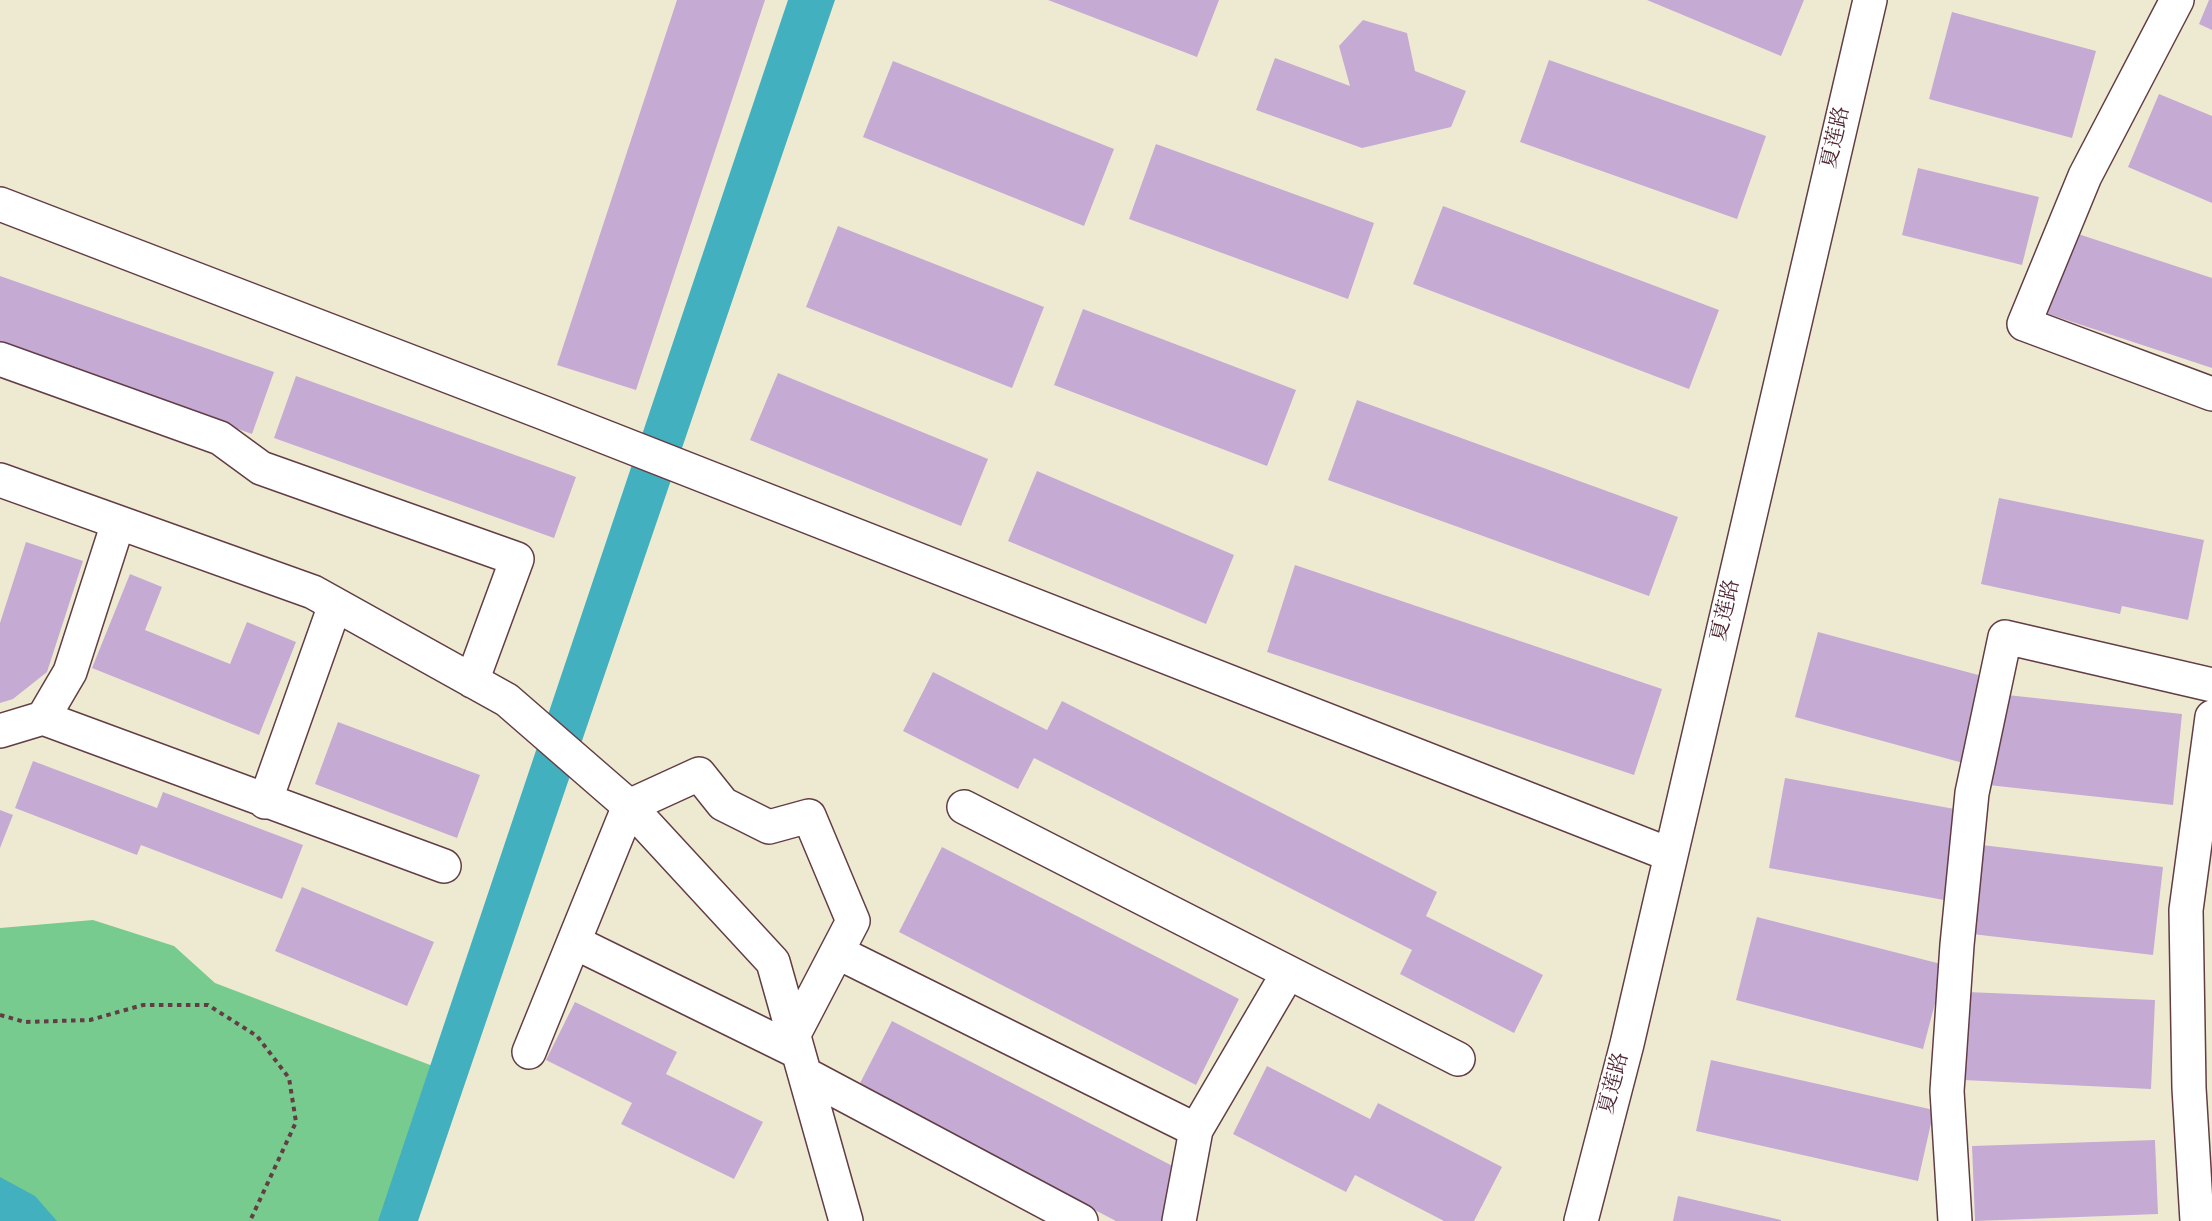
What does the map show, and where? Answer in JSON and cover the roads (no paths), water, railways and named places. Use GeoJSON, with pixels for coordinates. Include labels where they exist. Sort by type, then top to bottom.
{"type":"FeatureCollection","features":[{"type":"Feature","properties":{"kind":"street","name":"夏莲路"},"geometry":{"type":"LineString","coordinates":[[1581,1221],[1627,1044],[1870,0]]}},
{"type":"Feature","properties":{"kind":"street"},"geometry":{"type":"LineString","coordinates":[[2177,0],[2085,176],[2024,324],[2212,394]]}},
{"type":"Feature","properties":{"kind":"street"},"geometry":{"type":"LineString","coordinates":[[0,204],[544,413],[729,488],[1671,855]]}},
{"type":"Feature","properties":{"kind":"street"},"geometry":{"type":"LineString","coordinates":[[0,359],[220,438],[261,468],[517,559],[472,681]]}},
{"type":"Feature","properties":{"kind":"street"},"geometry":{"type":"LineString","coordinates":[[0,480],[313,592],[507,700],[629,806],[773,962],[846,1221]]}},
{"type":"Feature","properties":{"kind":"street"},"geometry":{"type":"LineString","coordinates":[[43,718],[70,672],[118,523]]}},
{"type":"Feature","properties":{"kind":"street"},"geometry":{"type":"LineString","coordinates":[[265,802],[335,605]]}},
{"type":"Feature","properties":{"kind":"street"},"geometry":{"type":"LineString","coordinates":[[1955,1221],[1947,1091],[1957,945],[1972,793],[2005,637],[2212,686]]}},
{"type":"Feature","properties":{"kind":"street"},"geometry":{"type":"LineString","coordinates":[[2197,1221],[2189,1088],[2186,910],[2212,717]]}},
{"type":"Feature","properties":{"kind":"street"},"geometry":{"type":"LineString","coordinates":[[0,731],[43,718],[265,802],[444,866]]}},
{"type":"Feature","properties":{"kind":"street"},"geometry":{"type":"LineString","coordinates":[[529,1052],[629,806],[699,774],[723,804],[769,827],[809,816],[853,921],[837,952],[798,1054]]}},
{"type":"Feature","properties":{"kind":"street"},"geometry":{"type":"LineString","coordinates":[[964,807],[1458,1059]]}},
{"type":"Feature","properties":{"kind":"street"},"geometry":{"type":"LineString","coordinates":[[574,942],[798,1054],[1081,1221]]}},
{"type":"Feature","properties":{"kind":"street"},"geometry":{"type":"LineString","coordinates":[[837,952],[1196,1130]]}},
{"type":"Feature","properties":{"kind":"street"},"geometry":{"type":"LineString","coordinates":[[1179,1221],[1196,1130],[1288,973]]}},
{"type":"Feature","properties":{"kind":"water"},"geometry":{"type":"Polygon","coordinates":[[[788,0],[835,0],[418,1221],[378,1221],[788,0]]]}},
{"type":"Feature","properties":{"kind":"water"},"geometry":{"type":"Polygon","coordinates":[[[0,1177],[35,1196],[57,1221],[0,1221],[0,1177]]]}}]}
